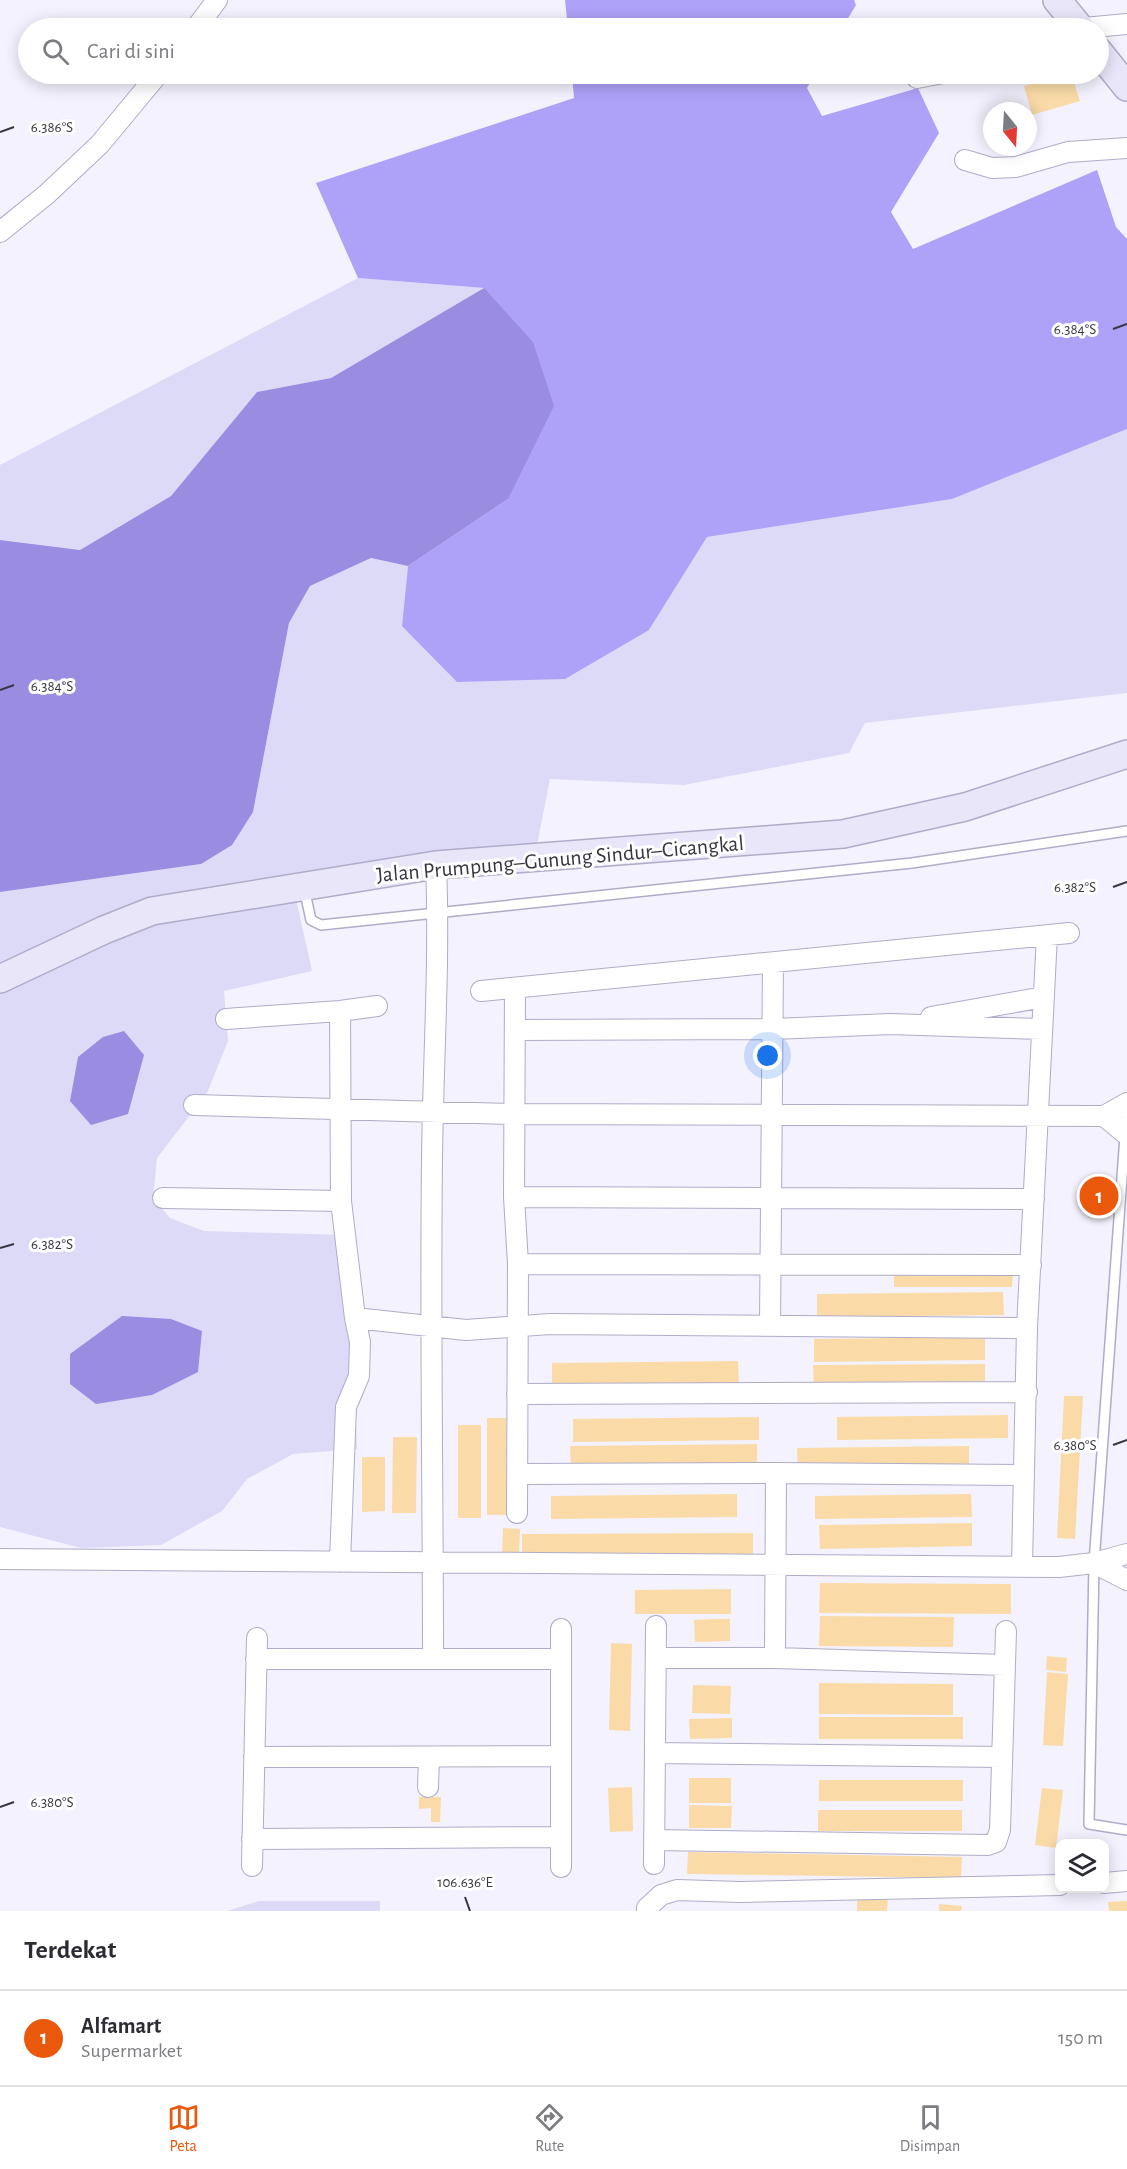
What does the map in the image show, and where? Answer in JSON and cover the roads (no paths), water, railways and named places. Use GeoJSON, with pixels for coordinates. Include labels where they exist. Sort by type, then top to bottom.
{"type":"FeatureCollection","features":[{"type":"Feature","properties":{"kind":"main road"},"geometry":{"type":"LineString","coordinates":[[1057,0],[1073,18]]}},
{"type":"Feature","properties":{"kind":"main road"},"geometry":{"type":"LineString","coordinates":[[1109,65],[1127,87]]}},
{"type":"Feature","properties":{"kind":"main road","name":"Jalan Prumpung–Gunung Sindur–Cicangkal"},"geometry":{"type":"LineString","coordinates":[[0,979],[104,930],[152,911],[436,865],[843,834],[965,807],[1127,754]]}},
{"type":"Feature","properties":{"kind":"street"},"geometry":{"type":"LineString","coordinates":[[204,18],[217,0]]}},
{"type":"Feature","properties":{"kind":"street"},"geometry":{"type":"LineString","coordinates":[[1109,26],[1127,24]]}},
{"type":"Feature","properties":{"kind":"street"},"geometry":{"type":"LineString","coordinates":[[0,232],[47,194],[100,144],[150,84]]}},
{"type":"Feature","properties":{"kind":"street"},"geometry":{"type":"LineString","coordinates":[[966,160],[992,168],[1016,168],[1068,152],[1127,148]]}},
{"type":"Feature","properties":{"kind":"street"},"geometry":{"type":"LineString","coordinates":[[434,1658],[430,1328],[432,1112],[438,913],[436,865]]}},
{"type":"Feature","properties":{"kind":"street"},"geometry":{"type":"LineString","coordinates":[[481,991],[1069,933]]}},
{"type":"Feature","properties":{"kind":"street"},"geometry":{"type":"LineString","coordinates":[[1022,1566],[1027,1328],[1047,935]]}},
{"type":"Feature","properties":{"kind":"street"},"geometry":{"type":"LineString","coordinates":[[770,1326],[773,963]]}},
{"type":"Feature","properties":{"kind":"street"},"geometry":{"type":"LineString","coordinates":[[515,988],[514,1197],[518,1264],[518,1513]]}},
{"type":"Feature","properties":{"kind":"street"},"geometry":{"type":"LineString","coordinates":[[890,1024],[1044,997]]}},
{"type":"Feature","properties":{"kind":"street"},"geometry":{"type":"LineString","coordinates":[[226,1019],[377,1006]]}},
{"type":"Feature","properties":{"kind":"street"},"geometry":{"type":"LineString","coordinates":[[339,1011],[341,1201],[360,1342],[358,1376],[346,1407],[340,1562]]}},
{"type":"Feature","properties":{"kind":"street"},"geometry":{"type":"LineString","coordinates":[[515,1030],[774,1029],[890,1024],[1042,1029]]}},
{"type":"Feature","properties":{"kind":"street"},"geometry":{"type":"LineString","coordinates":[[194,1106],[514,1114],[1104,1116],[1127,1103]]}},
{"type":"Feature","properties":{"kind":"street"},"geometry":{"type":"LineString","coordinates":[[1104,1116],[1126,1135]]}},
{"type":"Feature","properties":{"kind":"street"},"geometry":{"type":"LineString","coordinates":[[514,1197],[1034,1199]]}},
{"type":"Feature","properties":{"kind":"street"},"geometry":{"type":"LineString","coordinates":[[163,1198],[341,1201]]}},
{"type":"Feature","properties":{"kind":"street"},"geometry":{"type":"LineString","coordinates":[[518,1264],[1031,1265]]}},
{"type":"Feature","properties":{"kind":"street"},"geometry":{"type":"LineString","coordinates":[[355,1318],[430,1328],[466,1330],[550,1324],[1027,1328]]}},
{"type":"Feature","properties":{"kind":"street"},"geometry":{"type":"LineString","coordinates":[[517,1394],[1027,1392]]}},
{"type":"Feature","properties":{"kind":"street"},"geometry":{"type":"LineString","coordinates":[[775,1658],[776,1473]]}},
{"type":"Feature","properties":{"kind":"street"},"geometry":{"type":"LineString","coordinates":[[518,1474],[1024,1475]]}},
{"type":"Feature","properties":{"kind":"street"},"geometry":{"type":"LineString","coordinates":[[0,1559],[1059,1567],[1094,1563],[1127,1554]]}},
{"type":"Feature","properties":{"kind":"street"},"geometry":{"type":"LineString","coordinates":[[1094,1563],[1127,1580]]}},
{"type":"Feature","properties":{"kind":"street"},"geometry":{"type":"LineString","coordinates":[[654,1864],[656,1626]]}},
{"type":"Feature","properties":{"kind":"street"},"geometry":{"type":"LineString","coordinates":[[561,1629],[561,1867]]}},
{"type":"Feature","properties":{"kind":"street"},"geometry":{"type":"LineString","coordinates":[[654,1840],[987,1845],[996,1842],[1000,1830],[1006,1630]]}},
{"type":"Feature","properties":{"kind":"street"},"geometry":{"type":"LineString","coordinates":[[252,1866],[256,1638]]}},
{"type":"Feature","properties":{"kind":"street"},"geometry":{"type":"LineString","coordinates":[[656,1658],[775,1658],[1005,1665]]}},
{"type":"Feature","properties":{"kind":"street"},"geometry":{"type":"LineString","coordinates":[[256,1659],[561,1659]]}},
{"type":"Feature","properties":{"kind":"street"},"geometry":{"type":"LineString","coordinates":[[655,1753],[1001,1757]]}},
{"type":"Feature","properties":{"kind":"street"},"geometry":{"type":"LineString","coordinates":[[254,1757],[560,1756]]}},
{"type":"Feature","properties":{"kind":"street"},"geometry":{"type":"LineString","coordinates":[[428,1787],[429,1758]]}},
{"type":"Feature","properties":{"kind":"street"},"geometry":{"type":"LineString","coordinates":[[252,1839],[560,1837]]}},
{"type":"Feature","properties":{"kind":"street"},"geometry":{"type":"LineString","coordinates":[[1109,1883],[1127,1881]]}},
{"type":"Feature","properties":{"kind":"street"},"geometry":{"type":"LineString","coordinates":[[647,1911],[647,1908],[661,1894],[677,1890],[740,1892],[1055,1884]]}},
{"type":"Feature","properties":{"kind":"lane"},"geometry":{"type":"LineString","coordinates":[[303,885],[311,920],[321,925],[912,863],[1127,831]]}},
{"type":"Feature","properties":{"kind":"lane"},"geometry":{"type":"LineString","coordinates":[[1127,1108],[1094,1563],[1089,1824],[1127,1830]]}},
{"type":"Feature","properties":{"kind":"place","name":"Alfamart"},"geometry":{"type":"Point","coordinates":[1099,1196]}}]}
